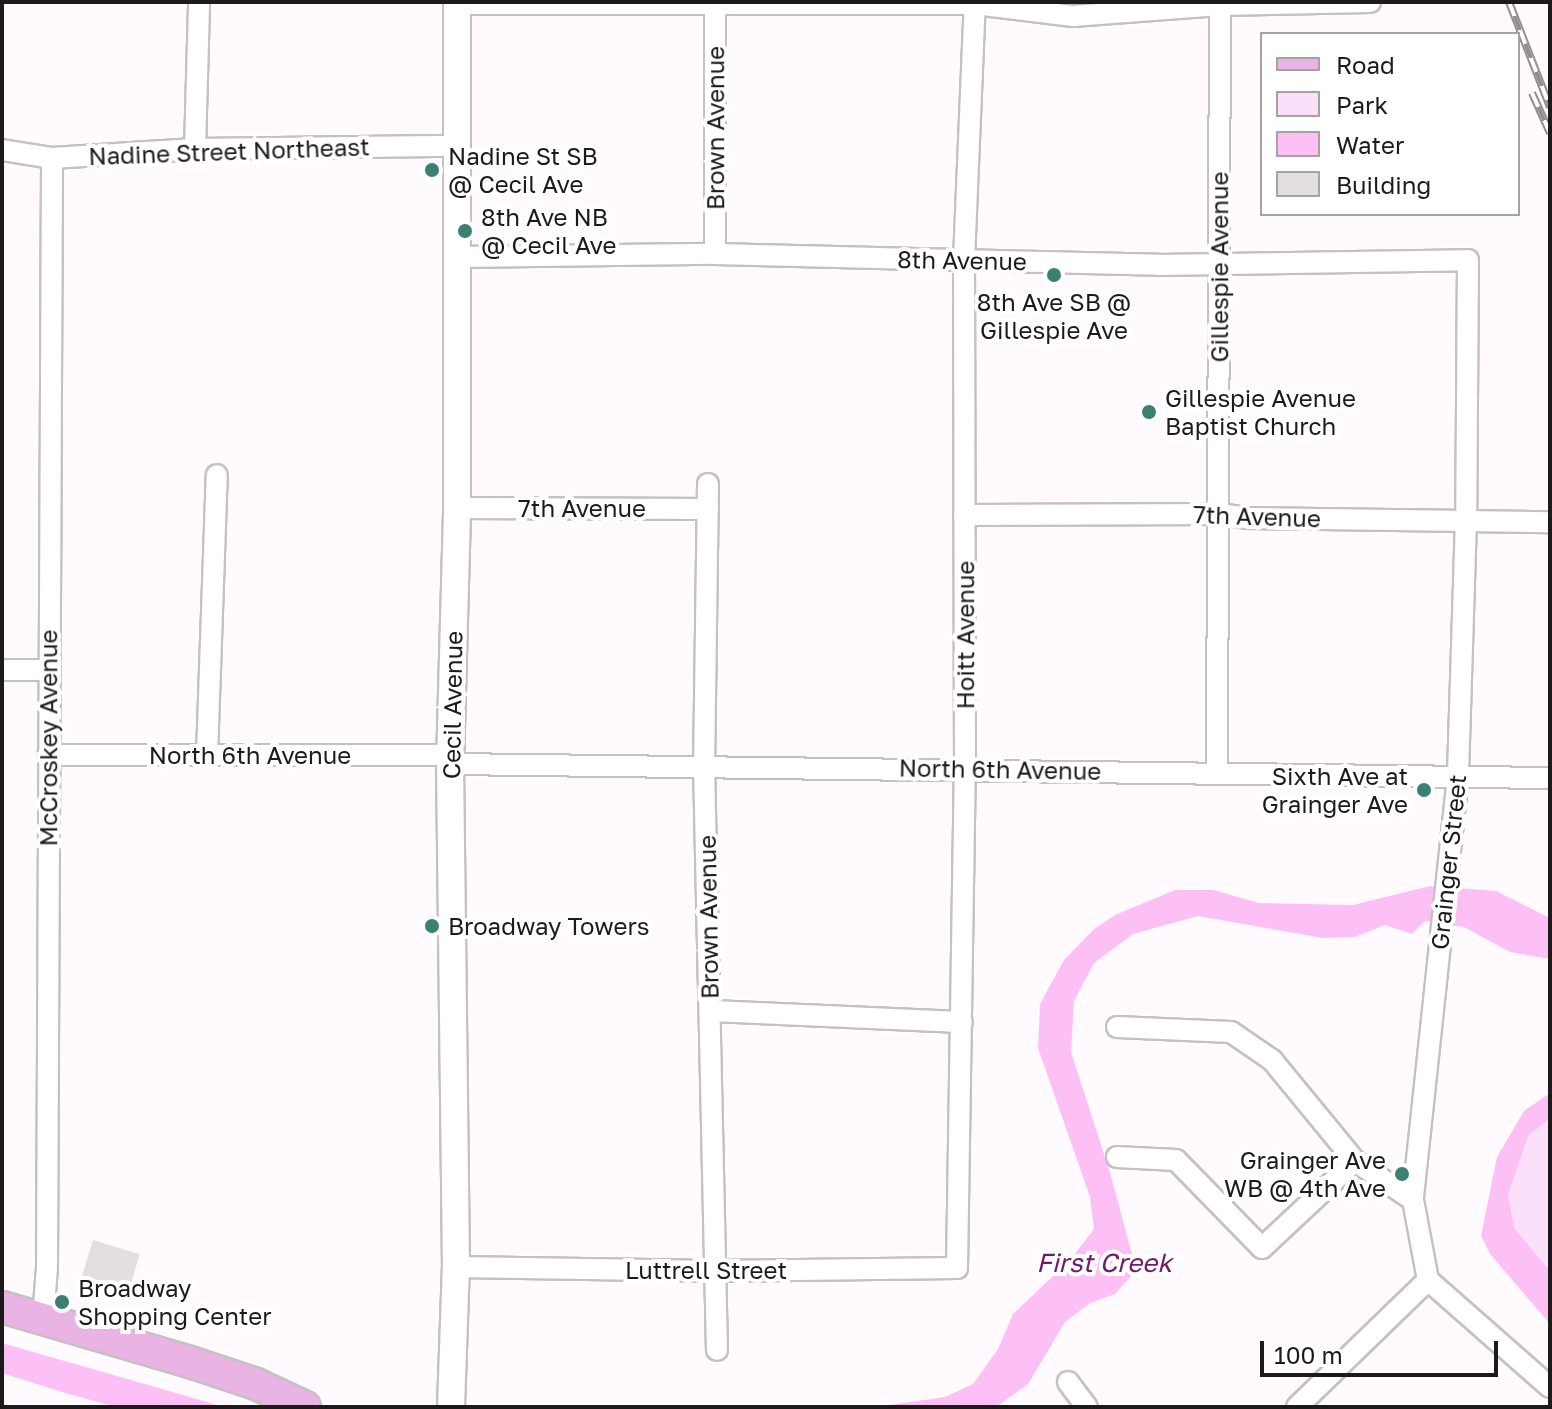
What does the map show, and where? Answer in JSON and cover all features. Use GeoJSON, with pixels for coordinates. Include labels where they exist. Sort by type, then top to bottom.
{"type":"FeatureCollection","features":[{"type":"Feature","properties":{"kind":"main road"},"geometry":{"type":"LineString","coordinates":[[2,1307],[256,1384],[305,1407]]}},
{"type":"Feature","properties":{"kind":"street"},"geometry":{"type":"LineString","coordinates":[[195,149],[199,2]]}},
{"type":"Feature","properties":{"kind":"street"},"geometry":{"type":"LineString","coordinates":[[457,3],[975,3],[1073,16],[1220,4],[1370,2]]}},
{"type":"Feature","properties":{"kind":"street","name":"Cecil Avenue"},"geometry":{"type":"LineString","coordinates":[[451,1407],[456,1267],[450,760],[457,508],[457,3]]}},
{"type":"Feature","properties":{"kind":"street","name":"Hoitt Avenue"},"geometry":{"type":"LineString","coordinates":[[957,1268],[965,769],[964,260],[975,3]]}},
{"type":"Feature","properties":{"kind":"street","name":"Brown Avenue"},"geometry":{"type":"LineString","coordinates":[[715,4],[715,254]]}},
{"type":"Feature","properties":{"kind":"street","name":"Gillespie Avenue"},"geometry":{"type":"LineString","coordinates":[[1217,773],[1220,4]]}},
{"type":"Feature","properties":{"kind":"street","name":"Nadine Street Northeast"},"geometry":{"type":"LineString","coordinates":[[2,150],[52,158],[195,149],[457,146]]}},
{"type":"Feature","properties":{"kind":"street","name":"McCroskey Avenue"},"geometry":{"type":"LineString","coordinates":[[43,1318],[47,1267],[52,158]]}},
{"type":"Feature","properties":{"kind":"street","name":"8th Avenue"},"geometry":{"type":"LineString","coordinates":[[457,257],[715,254],[1159,265],[1218,261],[1468,260]]}},
{"type":"Feature","properties":{"kind":"street","name":"Grainger Street"},"geometry":{"type":"LineString","coordinates":[[1428,1280],[1413,1200],[1458,776],[1466,519],[1468,260]]}},
{"type":"Feature","properties":{"kind":"street"},"geometry":{"type":"LineString","coordinates":[[207,755],[217,475]]}},
{"type":"Feature","properties":{"kind":"street","name":"Brown Avenue"},"geometry":{"type":"LineString","coordinates":[[708,484],[704,765],[717,1350]]}},
{"type":"Feature","properties":{"kind":"street","name":"7th Avenue"},"geometry":{"type":"LineString","coordinates":[[457,508],[708,509]]}},
{"type":"Feature","properties":{"kind":"street","name":"7th Avenue"},"geometry":{"type":"LineString","coordinates":[[964,515],[1219,514],[1246,518],[1550,522]]}},
{"type":"Feature","properties":{"kind":"street"},"geometry":{"type":"LineString","coordinates":[[2,670],[49,670]]}},
{"type":"Feature","properties":{"kind":"street","name":"North 6th Avenue"},"geometry":{"type":"LineString","coordinates":[[48,755],[207,755],[1550,778]]}},
{"type":"Feature","properties":{"kind":"street"},"geometry":{"type":"LineString","coordinates":[[711,1011],[962,1022]]}},
{"type":"Feature","properties":{"kind":"street"},"geometry":{"type":"LineString","coordinates":[[1117,1027],[1231,1032],[1272,1060],[1355,1161],[1413,1200]]}},
{"type":"Feature","properties":{"kind":"street"},"geometry":{"type":"LineString","coordinates":[[1117,1157],[1176,1160],[1262,1248],[1355,1161]]}},
{"type":"Feature","properties":{"kind":"street","name":"Luttrell Street"},"geometry":{"type":"LineString","coordinates":[[456,1267],[716,1271],[957,1268]]}},
{"type":"Feature","properties":{"kind":"street"},"geometry":{"type":"LineString","coordinates":[[1297,1407],[1428,1280],[1550,1387]]}},
{"type":"Feature","properties":{"kind":"street"},"geometry":{"type":"LineString","coordinates":[[1068,1382],[1087,1407]]}},
{"type":"Feature","properties":{"kind":"green space"},"geometry":{"type":"Polygon","coordinates":[[[1550,1099],[1550,1319],[1497,1253],[1499,1163],[1550,1099]]]}},
{"type":"Feature","properties":{"kind":"water","name":"First Creek"},"geometry":{"type":"Polygon","coordinates":[[[1430,886],[1496,891],[1550,918],[1550,959],[1510,952],[1464,927],[1425,921],[1412,934],[1385,925],[1355,937],[1323,938],[1198,916],[1133,934],[1094,963],[1074,1001],[1071,1052],[1111,1176],[1133,1258],[1132,1275],[1115,1294],[1090,1303],[1065,1322],[1028,1384],[999,1405],[876,1407],[945,1397],[973,1384],[998,1349],[1013,1314],[1070,1260],[1094,1229],[1090,1197],[1038,1048],[1040,1004],[1064,960],[1093,930],[1115,915],[1175,890],[1213,890],[1259,903],[1353,905],[1430,886]]]}},
{"type":"Feature","properties":{"kind":"water"},"geometry":{"type":"Polygon","coordinates":[[[1550,1093],[1550,1118],[1528,1136],[1508,1195],[1514,1228],[1550,1271],[1550,1324],[1490,1254],[1481,1236],[1497,1157],[1524,1111],[1550,1093]]]}},
{"type":"Feature","properties":{"kind":"water"},"geometry":{"type":"Polygon","coordinates":[[[2,1343],[223,1407],[116,1407],[65,1393],[2,1373],[2,1343]]]}},
{"type":"Feature","properties":{"kind":"building"},"geometry":{"type":"Polygon","coordinates":[[[93,1240],[140,1254],[129,1290],[82,1275],[93,1240]]]}},
{"type":"Feature","properties":{"kind":"railway"},"geometry":{"type":"LineString","coordinates":[[1509,2],[1550,107]]}},
{"type":"Feature","properties":{"kind":"railway"},"geometry":{"type":"LineString","coordinates":[[1532,93],[1550,133]]}},
{"type":"Feature","properties":{"kind":"place","name":"Nadine St SB @ Cecil Ave"},"geometry":{"type":"Point","coordinates":[432,170]}},
{"type":"Feature","properties":{"kind":"place","name":"8th Ave NB @ Cecil Ave"},"geometry":{"type":"Point","coordinates":[465,231]}},
{"type":"Feature","properties":{"kind":"place","name":"8th Ave SB @ Gillespie Ave"},"geometry":{"type":"Point","coordinates":[1054,275]}},
{"type":"Feature","properties":{"kind":"place","name":"Gillespie Avenue Baptist Church"},"geometry":{"type":"Point","coordinates":[1149,412]}},
{"type":"Feature","properties":{"kind":"place","name":"Sixth Ave at Grainger Ave"},"geometry":{"type":"Point","coordinates":[1424,790]}},
{"type":"Feature","properties":{"kind":"place","name":"Broadway Towers"},"geometry":{"type":"Point","coordinates":[432,926]}},
{"type":"Feature","properties":{"kind":"place","name":"Grainger Ave WB @ 4th Ave"},"geometry":{"type":"Point","coordinates":[1402,1174]}},
{"type":"Feature","properties":{"kind":"place","name":"Broadway Shopping Center"},"geometry":{"type":"Point","coordinates":[62,1302]}}]}
